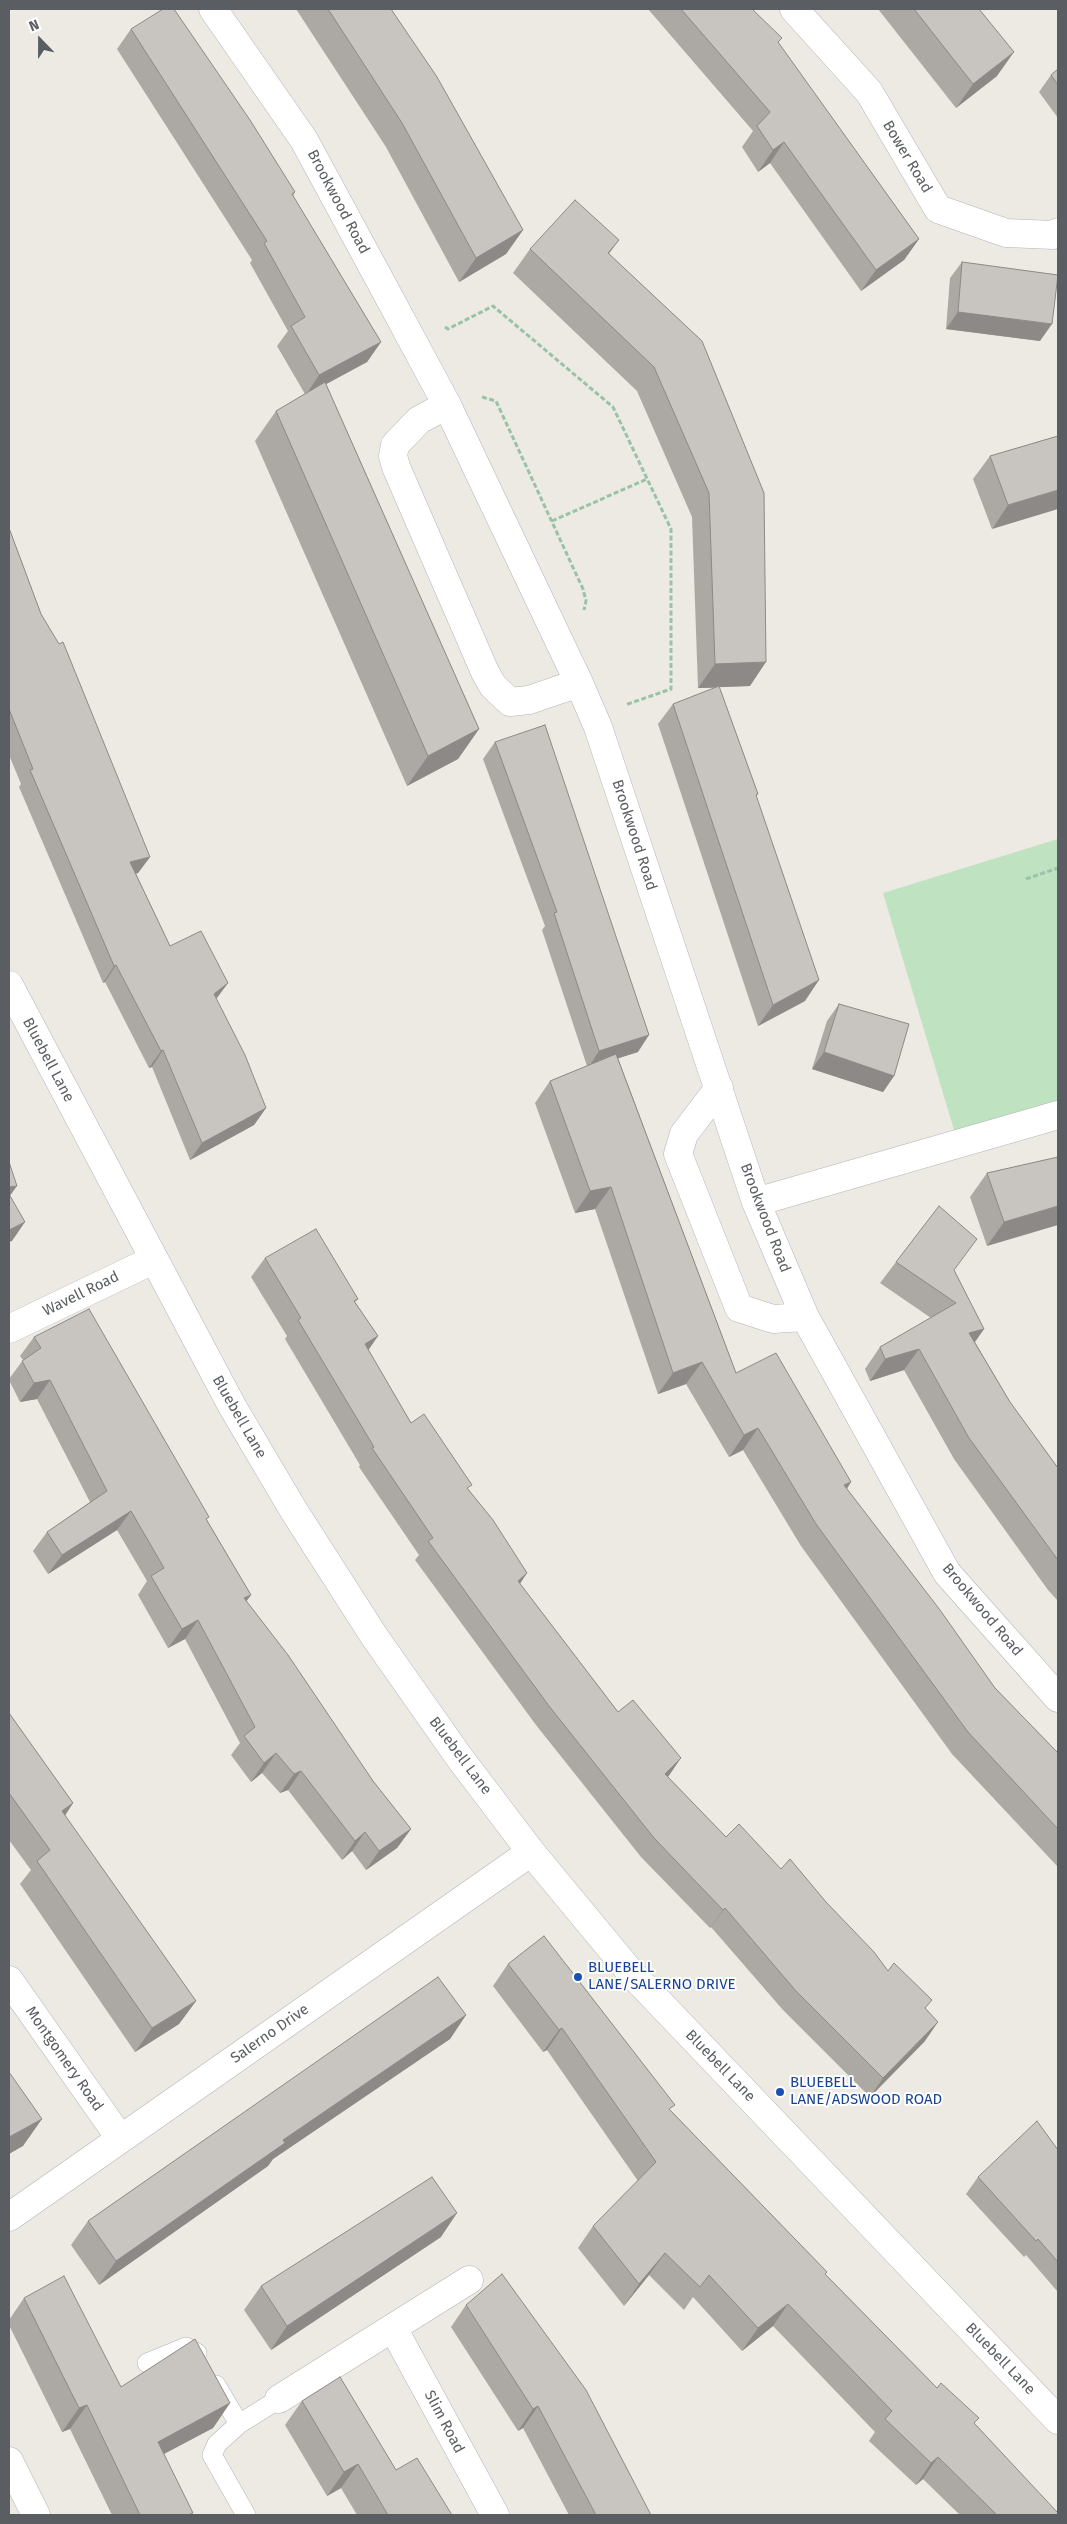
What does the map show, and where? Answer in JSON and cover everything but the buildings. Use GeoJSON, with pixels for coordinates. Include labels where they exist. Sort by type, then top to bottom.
{"type":"FeatureCollection","features":[{"type":"Feature","properties":{"kind":"street","name":"Brookwood Road"},"geometry":{"type":"LineString","coordinates":[[213,9],[304,140],[447,405],[579,683],[594,717],[756,1202],[805,1317],[947,1573],[1058,1698]]}},
{"type":"Feature","properties":{"kind":"street","name":"Bower Road"},"geometry":{"type":"LineString","coordinates":[[794,9],[869,92],[938,209],[1006,233],[1054,235],[1058,232]]}},
{"type":"Feature","properties":{"kind":"street"},"geometry":{"type":"LineString","coordinates":[[447,405],[419,420],[395,445],[393,456],[396,468],[485,672],[493,686],[510,702],[529,700],[579,683]]}},
{"type":"Feature","properties":{"kind":"street","name":"Bluebell Lane"},"geometry":{"type":"LineString","coordinates":[[9,985],[232,1406],[294,1511],[358,1611],[423,1707],[531,1852],[632,1974],[1058,2420]]}},
{"type":"Feature","properties":{"kind":"street"},"geometry":{"type":"LineString","coordinates":[[718,1088],[684,1134],[678,1154],[739,1308],[773,1319],[805,1317]]}},
{"type":"Feature","properties":{"kind":"street"},"geometry":{"type":"LineString","coordinates":[[756,1202],[1058,1115]]}},
{"type":"Feature","properties":{"kind":"street","name":"Wavell Road"},"geometry":{"type":"LineString","coordinates":[[9,1328],[153,1260]]}},
{"type":"Feature","properties":{"kind":"street","name":"Salerno Drive"},"geometry":{"type":"LineString","coordinates":[[9,2217],[531,1852]]}},
{"type":"Feature","properties":{"kind":"street","name":"Montgomery Road"},"geometry":{"type":"LineString","coordinates":[[9,1980],[120,2138]]}},
{"type":"Feature","properties":{"kind":"street"},"geometry":{"type":"LineString","coordinates":[[279,2399],[470,2280]]}},
{"type":"Feature","properties":{"kind":"street","name":"Slim Road"},"geometry":{"type":"LineString","coordinates":[[394,2328],[495,2515]]}},
{"type":"Feature","properties":{"kind":"street"},"geometry":{"type":"LineString","coordinates":[[9,2461],[36,2515]]}},
{"type":"Feature","properties":{"kind":"lane"},"geometry":{"type":"LineString","coordinates":[[147,2363],[186,2347],[196,2350],[239,2424]]}},
{"type":"Feature","properties":{"kind":"lane"},"geometry":{"type":"LineString","coordinates":[[246,2515],[212,2455],[217,2444],[239,2424],[279,2399]]}},
{"type":"Feature","properties":{"kind":"path"},"geometry":{"type":"LineString","coordinates":[[448,329],[493,306],[613,407],[670,529],[671,689],[594,717]]}},
{"type":"Feature","properties":{"kind":"path"},"geometry":{"type":"LineString","coordinates":[[440,324],[448,329],[451,338]]}},
{"type":"Feature","properties":{"kind":"path"},"geometry":{"type":"LineString","coordinates":[[477,394],[496,401],[583,589],[586,601],[582,616]]}},
{"type":"Feature","properties":{"kind":"path"},"geometry":{"type":"LineString","coordinates":[[552,521],[647,479]]}},
{"type":"Feature","properties":{"kind":"path"},"geometry":{"type":"LineString","coordinates":[[1026,879],[1058,868]]}},
{"type":"Feature","properties":{"kind":"green space"},"geometry":{"type":"Polygon","coordinates":[[[1058,839],[1058,1115],[958,1143],[883,893],[1058,839]]]}},
{"type":"Feature","properties":{"kind":"place","name":"BLUEBELL LANE/SALERNO DRIVE"},"geometry":{"type":"Point","coordinates":[578,1977]}},
{"type":"Feature","properties":{"kind":"place","name":"BLUEBELL LANE/ADSWOOD ROAD"},"geometry":{"type":"Point","coordinates":[780,2092]}}]}
